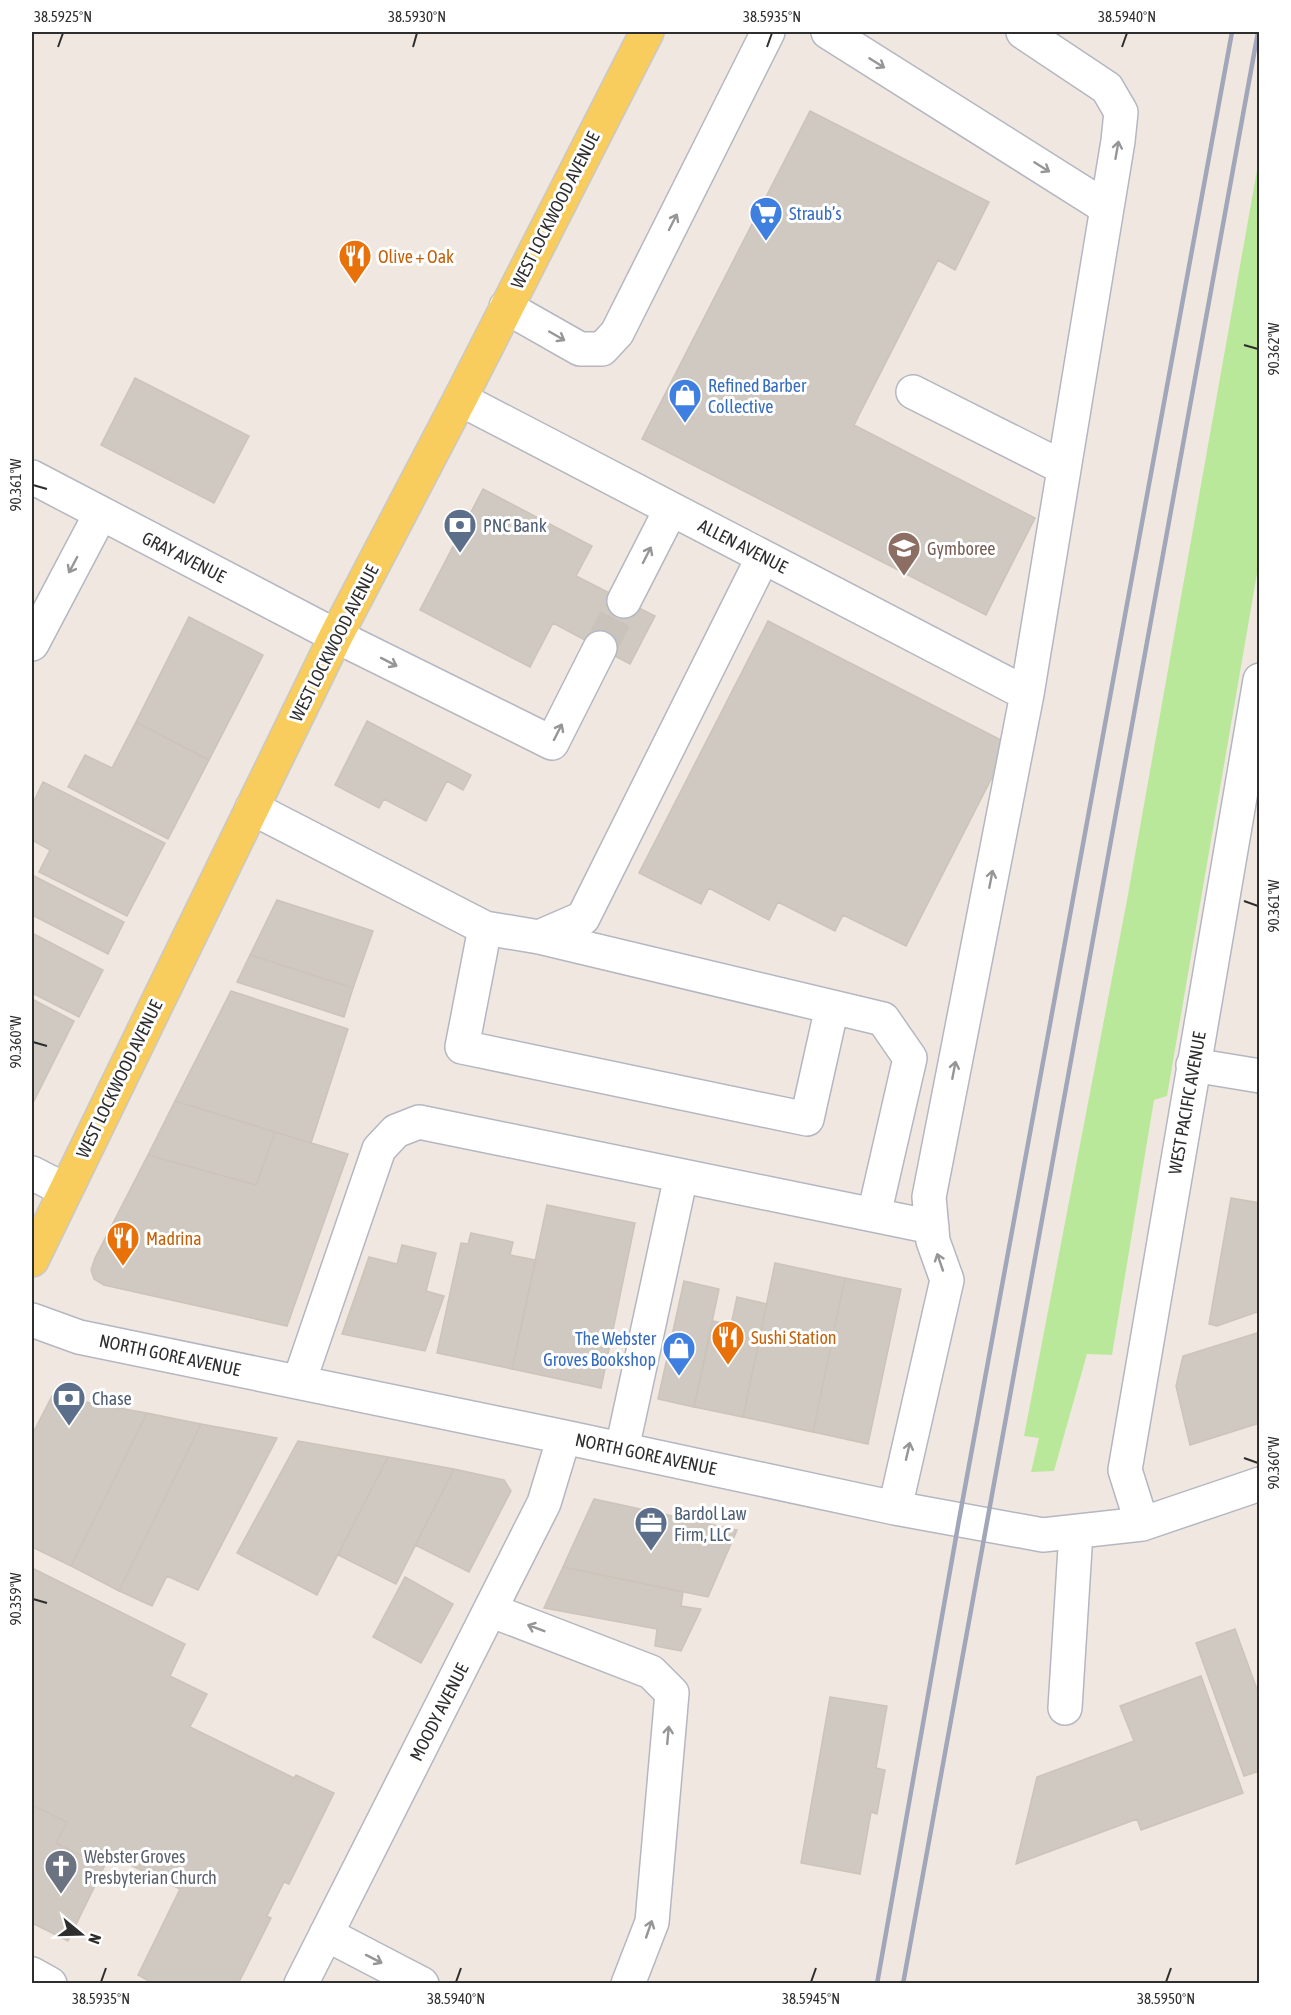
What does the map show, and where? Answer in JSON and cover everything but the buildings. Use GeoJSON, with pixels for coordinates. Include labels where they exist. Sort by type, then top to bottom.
{"type":"FeatureCollection","features":[{"type":"Feature","properties":{"kind":"main road","name":"WEST LOCKWOOD AVENUE"},"geometry":{"type":"LineString","coordinates":[[32,1260],[336,636],[647,32]]}},
{"type":"Feature","properties":{"kind":"street"},"geometry":{"type":"LineString","coordinates":[[506,307],[580,349],[602,349],[617,333],[768,32]]}},
{"type":"Feature","properties":{"kind":"street"},"geometry":{"type":"LineString","coordinates":[[828,32],[1107,208]]}},
{"type":"Feature","properties":{"kind":"street"},"geometry":{"type":"LineString","coordinates":[[895,1508],[947,1280],[933,1240],[929,1197],[1027,694],[1121,112],[1107,88],[1023,32]]}},
{"type":"Feature","properties":{"kind":"street"},"geometry":{"type":"LineString","coordinates":[[913,392],[1064,468]]}},
{"type":"Feature","properties":{"kind":"street","name":"ALLEN AVENUE"},"geometry":{"type":"LineString","coordinates":[[460,399],[1027,694]]}},
{"type":"Feature","properties":{"kind":"street","name":"GRAY AVENUE"},"geometry":{"type":"LineString","coordinates":[[32,477],[336,636],[552,743],[600,648]]}},
{"type":"Feature","properties":{"kind":"street"},"geometry":{"type":"LineString","coordinates":[[624,600],[671,509]]}},
{"type":"Feature","properties":{"kind":"street"},"geometry":{"type":"LineString","coordinates":[[32,644],[101,513]]}},
{"type":"Feature","properties":{"kind":"street"},"geometry":{"type":"LineString","coordinates":[[539,937],[583,918],[763,557]]}},
{"type":"Feature","properties":{"kind":"street","name":"WEST PACIFIC AVENUE"},"geometry":{"type":"LineString","coordinates":[[1142,1524],[1125,1470],[1260,680]]}},
{"type":"Feature","properties":{"kind":"street"},"geometry":{"type":"LineString","coordinates":[[252,808],[485,928],[539,937],[883,1019],[910,1058],[874,1215]]}},
{"type":"Feature","properties":{"kind":"street"},"geometry":{"type":"LineString","coordinates":[[485,928],[462,1047],[807,1119],[832,1007]]}},
{"type":"Feature","properties":{"kind":"street"},"geometry":{"type":"LineString","coordinates":[[1193,1065],[1260,1076]]}},
{"type":"Feature","properties":{"kind":"street"},"geometry":{"type":"LineString","coordinates":[[298,1382],[380,1149],[396,1131],[419,1122],[932,1227]]}},
{"type":"Feature","properties":{"kind":"street"},"geometry":{"type":"LineString","coordinates":[[32,1173],[65,1190]]}},
{"type":"Feature","properties":{"kind":"street"},"geometry":{"type":"LineString","coordinates":[[622,1449],[681,1176]]}},
{"type":"Feature","properties":{"kind":"street","name":"NORTH GORE AVENUE"},"geometry":{"type":"LineString","coordinates":[[32,1320],[79,1336],[895,1508],[1043,1535],[1142,1524],[1260,1484]]}},
{"type":"Feature","properties":{"kind":"street","name":"MOODY AVENUE"},"geometry":{"type":"LineString","coordinates":[[301,1983],[544,1503],[564,1437]]}},
{"type":"Feature","properties":{"kind":"street"},"geometry":{"type":"LineString","coordinates":[[1065,1708],[1076,1532]]}},
{"type":"Feature","properties":{"kind":"street"},"geometry":{"type":"LineString","coordinates":[[490,1610],[651,1672],[672,1693],[652,1922],[628,1983]]}},
{"type":"Feature","properties":{"kind":"street"},"geometry":{"type":"LineString","coordinates":[[326,1934],[422,1983]]}},
{"type":"Feature","properties":{"kind":"street"},"geometry":{"type":"LineString","coordinates":[[32,1974],[51,1983]]}},
{"type":"Feature","properties":{"kind":"green space"},"geometry":{"type":"Polygon","coordinates":[[[1259,159],[1259,562],[1167,1096],[1154,1100],[1112,1355],[1087,1354],[1054,1471],[1031,1472],[1039,1438],[1024,1436],[1127,900],[1259,159]]]}},
{"type":"Feature","properties":{"kind":"tunnel"},"geometry":{"type":"LineString","coordinates":[[600,648],[624,601]]}},
{"type":"Feature","properties":{"kind":"railway"},"geometry":{"type":"LineString","coordinates":[[877,1984],[959,1520],[1232,32]]}},
{"type":"Feature","properties":{"kind":"railway"},"geometry":{"type":"LineString","coordinates":[[903,1984],[1258,32]]}},
{"type":"Feature","properties":{"kind":"place","name":"Straub’s"},"geometry":{"type":"Point","coordinates":[766,242]}},
{"type":"Feature","properties":{"kind":"place","name":"Olive + Oak"},"geometry":{"type":"Point","coordinates":[355,285]}},
{"type":"Feature","properties":{"kind":"place","name":"Refined Barber Collective"},"geometry":{"type":"Point","coordinates":[685,424]}},
{"type":"Feature","properties":{"kind":"place","name":"PNC Bank"},"geometry":{"type":"Point","coordinates":[460,554]}},
{"type":"Feature","properties":{"kind":"place","name":"Gymboree"},"geometry":{"type":"Point","coordinates":[904,577]}},
{"type":"Feature","properties":{"kind":"place","name":"Madrina"},"geometry":{"type":"Point","coordinates":[123,1267]}},
{"type":"Feature","properties":{"kind":"place","name":"Sushi Station"},"geometry":{"type":"Point","coordinates":[728,1366]}},
{"type":"Feature","properties":{"kind":"place","name":"The Webster Groves Bookshop"},"geometry":{"type":"Point","coordinates":[679,1377]}},
{"type":"Feature","properties":{"kind":"place","name":"Chase"},"geometry":{"type":"Point","coordinates":[69,1427]}},
{"type":"Feature","properties":{"kind":"place","name":"Bardol Law Firm, LLC"},"geometry":{"type":"Point","coordinates":[651,1552]}},
{"type":"Feature","properties":{"kind":"place","name":"Webster Groves Presbyterian Church"},"geometry":{"type":"Point","coordinates":[61,1895]}}]}
